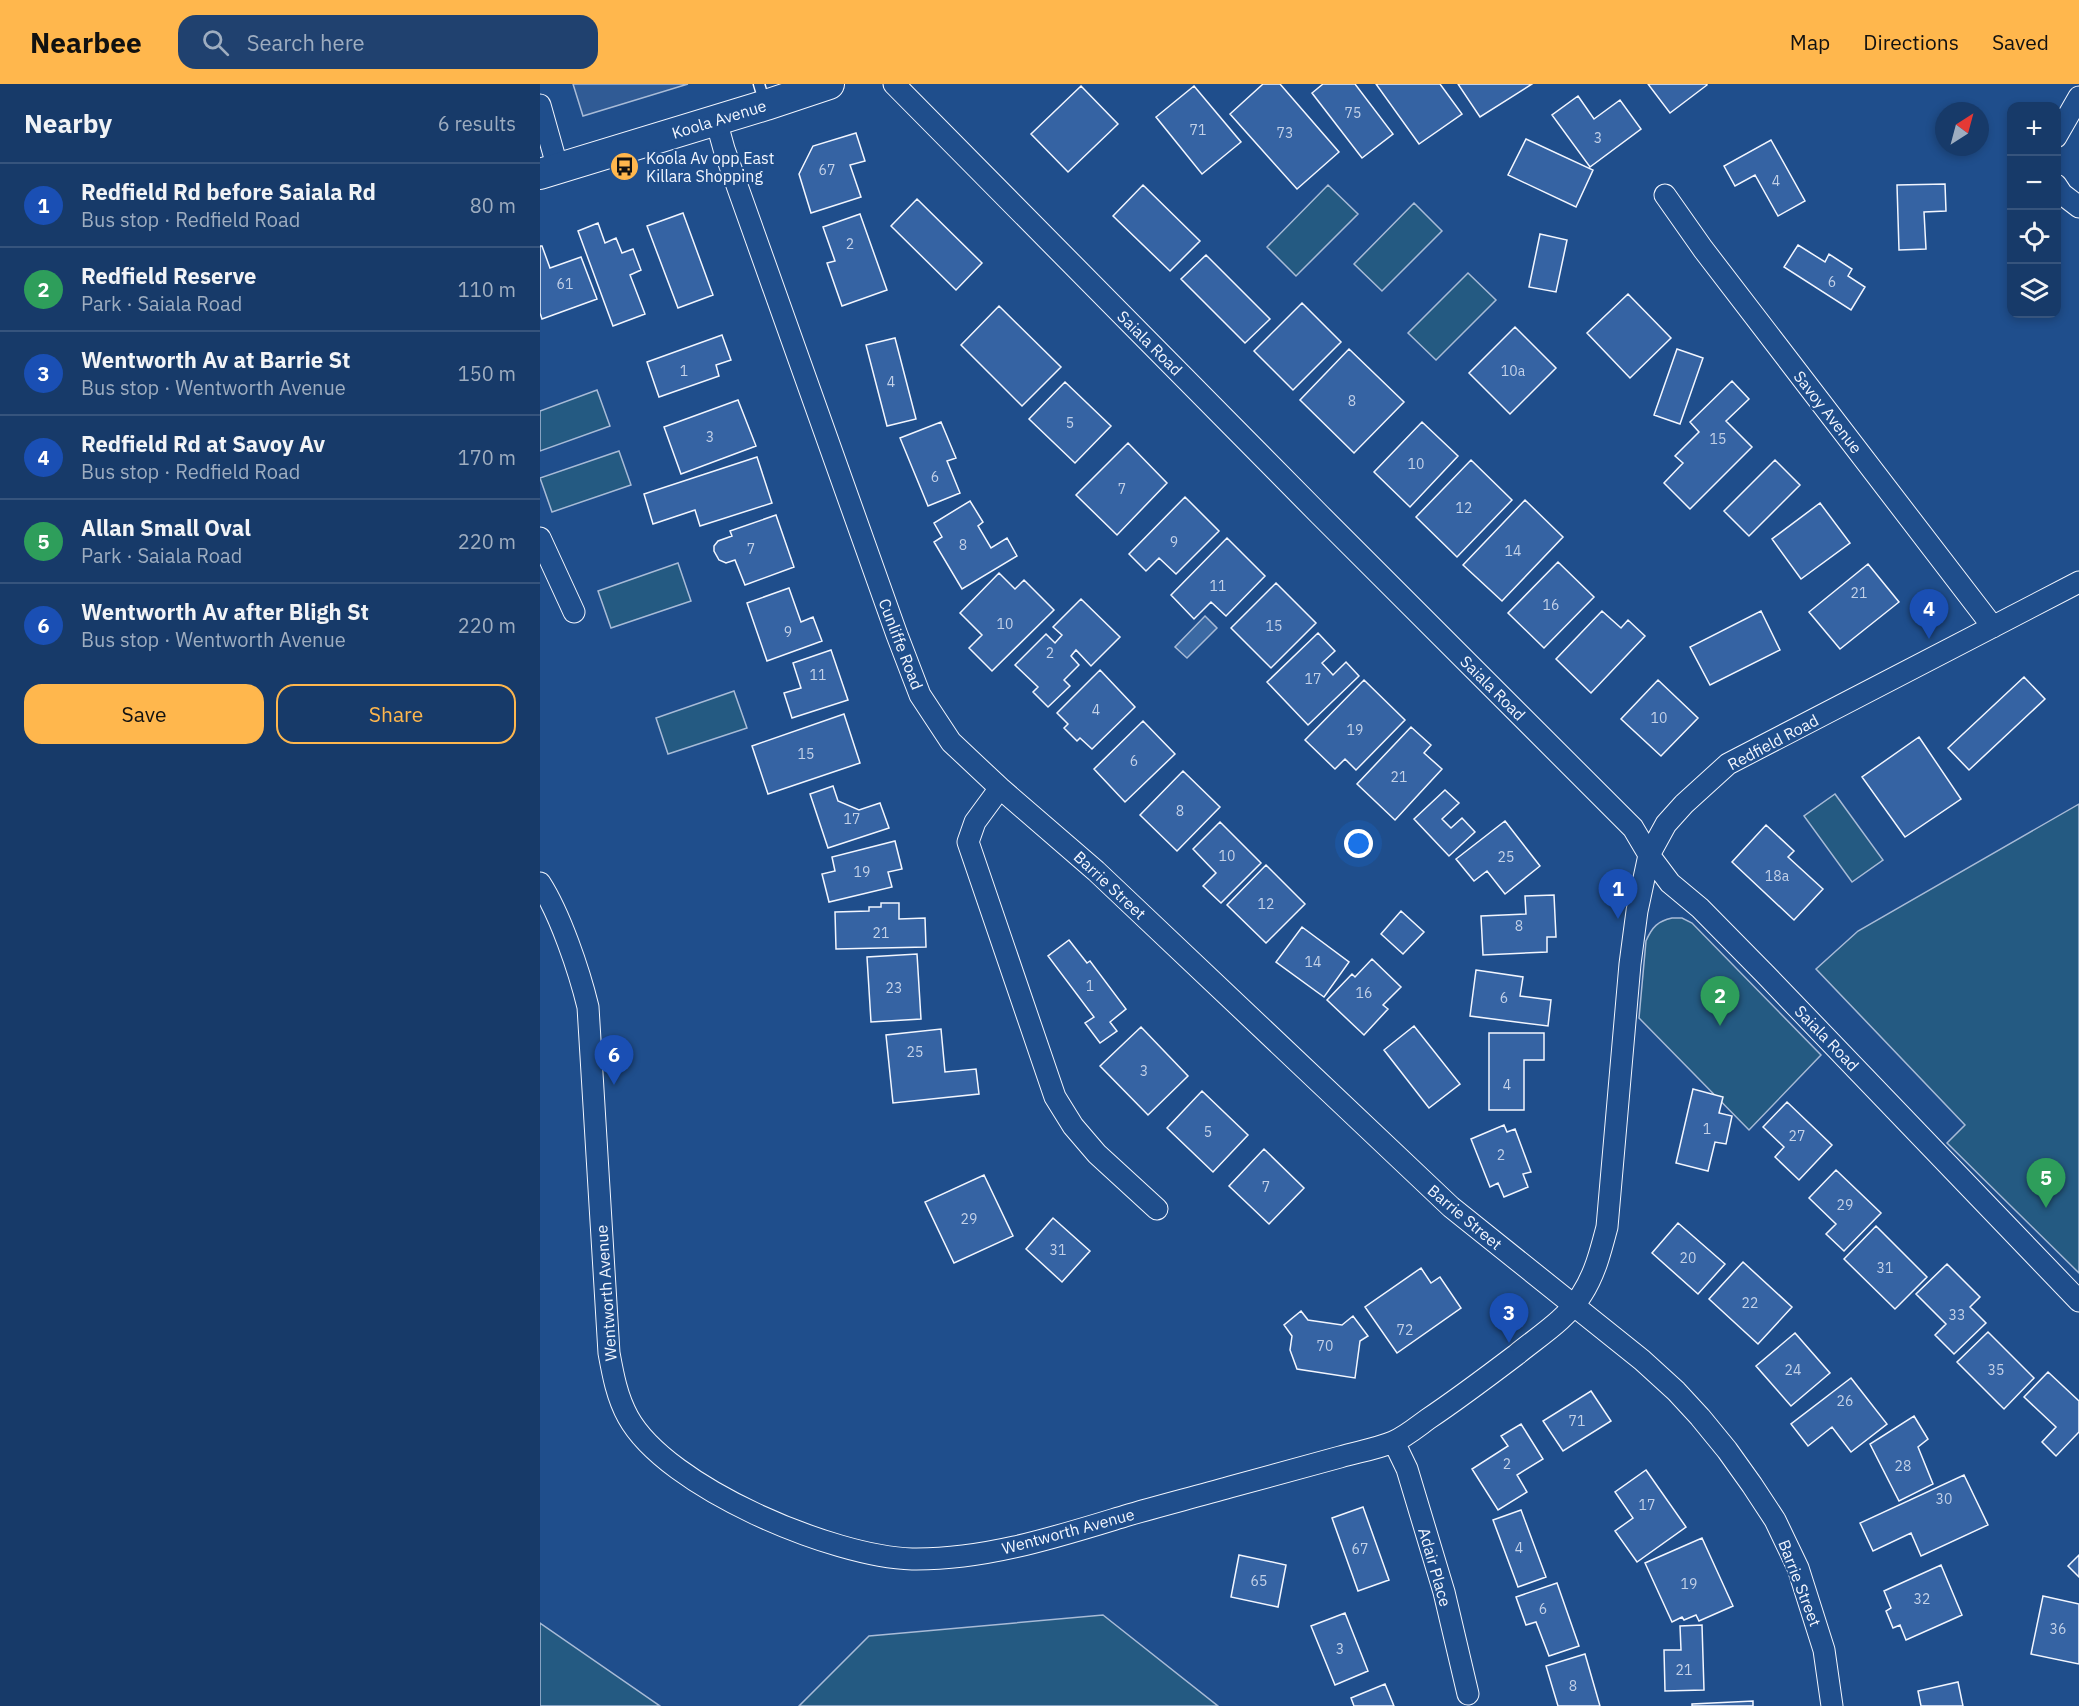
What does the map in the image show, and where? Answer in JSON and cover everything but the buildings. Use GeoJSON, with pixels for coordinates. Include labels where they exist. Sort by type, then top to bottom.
{"type":"FeatureCollection","features":[{"type":"Feature","properties":{"kind":"street","name":"Koola Avenue"},"geometry":{"type":"LineString","coordinates":[[549,171],[716,120],[762,95],[829,84]]}},
{"type":"Feature","properties":{"kind":"street","name":"Saiala Road"},"geometry":{"type":"LineString","coordinates":[[894,84],[1633,828],[1670,883],[1700,908],[1765,974],[2079,1301]]}},
{"type":"Feature","properties":{"kind":"street"},"geometry":{"type":"LineString","coordinates":[[2061,129],[2079,98]]}},
{"type":"Feature","properties":{"kind":"street"},"geometry":{"type":"LineString","coordinates":[[540,105],[549,171]]}},
{"type":"Feature","properties":{"kind":"street","name":"Cunliffe Road"},"geometry":{"type":"LineString","coordinates":[[716,120],[724,149],[920,695],[951,742],[1000,788]]}},
{"type":"Feature","properties":{"kind":"street"},"geometry":{"type":"LineString","coordinates":[[2061,192],[2079,207]]}},
{"type":"Feature","properties":{"kind":"street","name":"Savoy Avenue"},"geometry":{"type":"LineString","coordinates":[[1665,195],[1703,249],[1993,627]]}},
{"type":"Feature","properties":{"kind":"street"},"geometry":{"type":"LineString","coordinates":[[540,538],[573,612]]}},
{"type":"Feature","properties":{"kind":"street","name":"Redfield Road"},"geometry":{"type":"LineString","coordinates":[[1574,1305],[1583,1293],[1600,1257],[1607,1227],[1636,911],[1649,855],[1666,824],[1728,764],[2079,582]]}},
{"type":"Feature","properties":{"kind":"street"},"geometry":{"type":"LineString","coordinates":[[1000,788],[975,822],[968,842],[1056,1097],[1073,1126],[1097,1154],[1158,1209]]}},
{"type":"Feature","properties":{"kind":"street","name":"Barrie Street"},"geometry":{"type":"LineString","coordinates":[[1000,788],[1096,871],[1451,1207],[1642,1360],[1676,1391],[1727,1450],[1775,1521],[1798,1568],[1824,1650],[1832,1706]]}},
{"type":"Feature","properties":{"kind":"street","name":"Wentworth Avenue"},"geometry":{"type":"LineString","coordinates":[[540,882],[550,899],[583,987],[588,1007],[609,1353],[615,1383],[628,1418],[662,1455],[684,1472],[754,1513],[796,1532],[864,1553],[898,1557],[947,1558],[1047,1540],[1394,1442],[1451,1404],[1563,1319],[1574,1305]]}},
{"type":"Feature","properties":{"kind":"street","name":"Adair Place"},"geometry":{"type":"LineString","coordinates":[[1394,1442],[1407,1469],[1444,1592],[1468,1694]]}},
{"type":"Feature","properties":{"kind":"shaded area"},"geometry":{"type":"Polygon","coordinates":[[[573,84],[688,84],[583,116],[573,84]]]}},
{"type":"Feature","properties":{"kind":"shaded area"},"geometry":{"type":"Polygon","coordinates":[[[1328,185],[1358,214],[1296,276],[1267,247],[1328,185]]]}},
{"type":"Feature","properties":{"kind":"shaded area"},"geometry":{"type":"Polygon","coordinates":[[[1414,203],[1442,231],[1382,291],[1354,264],[1414,203]]]}},
{"type":"Feature","properties":{"kind":"shaded area"},"geometry":{"type":"Polygon","coordinates":[[[1468,273],[1496,300],[1436,360],[1408,333],[1468,273]]]}},
{"type":"Feature","properties":{"kind":"shaded area"},"geometry":{"type":"Polygon","coordinates":[[[597,390],[610,426],[540,451],[540,411],[597,390]]]}},
{"type":"Feature","properties":{"kind":"shaded area"},"geometry":{"type":"Polygon","coordinates":[[[619,451],[631,485],[552,512],[540,478],[619,451]]]}},
{"type":"Feature","properties":{"kind":"shaded area"},"geometry":{"type":"Polygon","coordinates":[[[678,563],[691,601],[611,628],[598,591],[678,563]]]}},
{"type":"Feature","properties":{"kind":"shaded area"},"geometry":{"type":"Polygon","coordinates":[[[1205,616],[1217,628],[1187,658],[1175,647],[1205,616]]]}},
{"type":"Feature","properties":{"kind":"shaded area"},"geometry":{"type":"Polygon","coordinates":[[[734,691],[747,728],[668,754],[656,718],[734,691]]]}},
{"type":"Feature","properties":{"kind":"shaded area"},"geometry":{"type":"Polygon","coordinates":[[[1835,794],[1883,860],[1852,882],[1804,816],[1835,794]]]}},
{"type":"Feature","properties":{"kind":"shaded area"},"geometry":{"type":"Polygon","coordinates":[[[2079,804],[2079,1273],[1947,1143],[1965,1125],[1816,969],[1858,931],[2079,804]]]}},
{"type":"Feature","properties":{"kind":"shaded area"},"geometry":{"type":"Polygon","coordinates":[[[1672,918],[1682,918],[1692,923],[1821,1055],[1749,1130],[1639,1018],[1646,941],[1656,925],[1672,918]]]}},
{"type":"Feature","properties":{"kind":"shaded area"},"geometry":{"type":"Polygon","coordinates":[[[1103,1615],[1218,1706],[799,1706],[869,1636],[1103,1615]]]}},
{"type":"Feature","properties":{"kind":"shaded area"},"geometry":{"type":"Polygon","coordinates":[[[540,1623],[660,1706],[540,1706],[540,1623]]]}},
{"type":"Feature","properties":{"kind":"place","name":"Koola Av opp East Killara Shopping"},"geometry":{"type":"Point","coordinates":[625,167]}},
{"type":"Feature","properties":{"kind":"place","name":"Redfield Rd at Savoy Av"},"geometry":{"type":"Point","coordinates":[1929,639]}},
{"type":"Feature","properties":{"kind":"place","name":"Redfield Rd before Saiala Rd"},"geometry":{"type":"Point","coordinates":[1618,919]}},
{"type":"Feature","properties":{"kind":"place","name":"Redfield Reserve"},"geometry":{"type":"Point","coordinates":[1720,1026]}},
{"type":"Feature","properties":{"kind":"place","name":"Wentworth Av after Bligh St"},"geometry":{"type":"Point","coordinates":[614,1085]}},
{"type":"Feature","properties":{"kind":"place","name":"Allan Small Oval"},"geometry":{"type":"Point","coordinates":[2046,1208]}},
{"type":"Feature","properties":{"kind":"place","name":"Wentworth Av at Barrie St"},"geometry":{"type":"Point","coordinates":[1509,1343]}}]}
